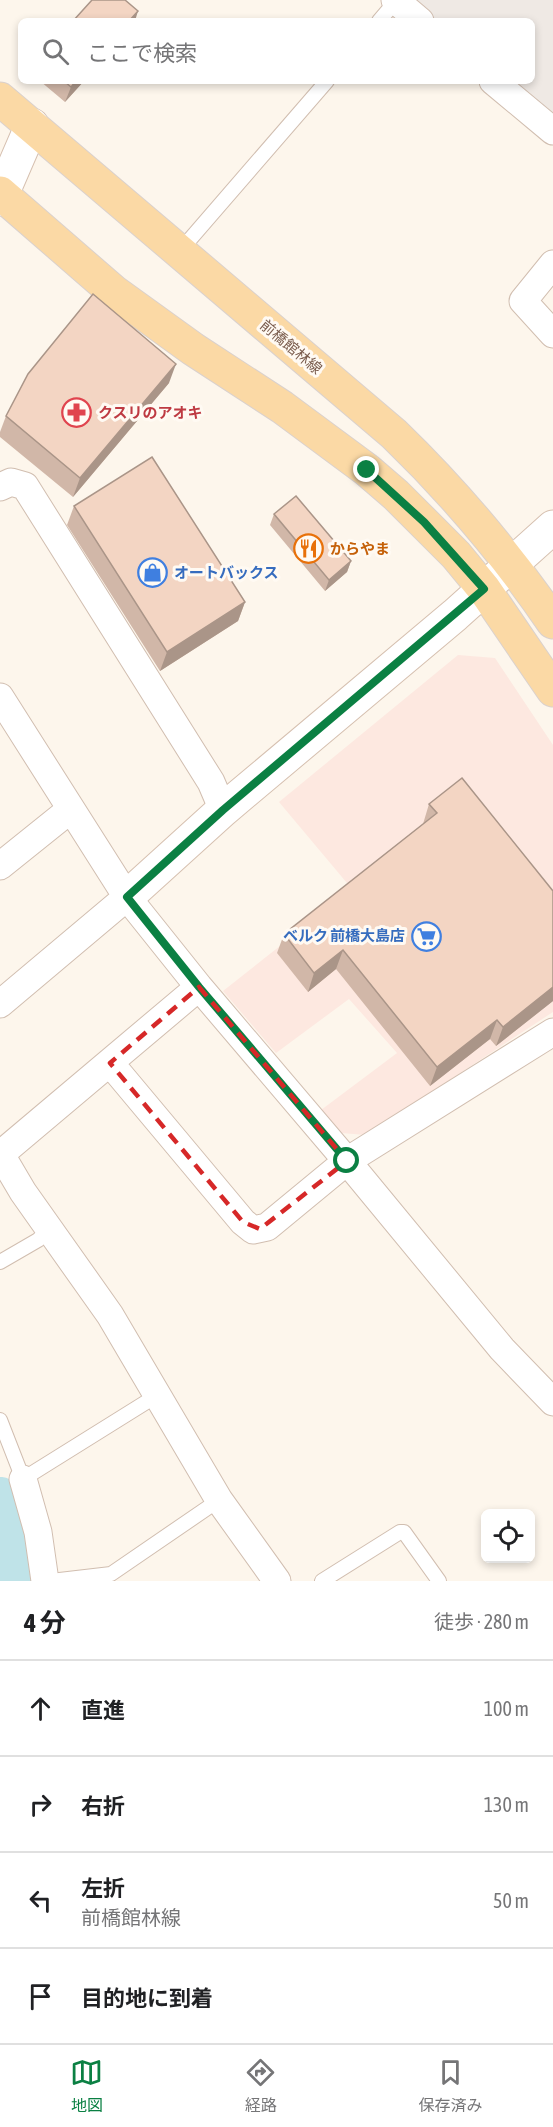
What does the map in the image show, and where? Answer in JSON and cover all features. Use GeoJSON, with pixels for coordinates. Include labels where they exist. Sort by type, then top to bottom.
{"type":"FeatureCollection","features":[{"type":"Feature","properties":{"kind":"main road","name":"前橋館林線"},"geometry":{"type":"LineString","coordinates":[[0,99],[394,434],[424,464],[512,565],[553,622]]}},
{"type":"Feature","properties":{"kind":"main road"},"geometry":{"type":"LineString","coordinates":[[1,196],[114,292],[193,349],[282,407],[367,470],[424,522],[484,589],[553,690]]}},
{"type":"Feature","properties":{"kind":"street"},"geometry":{"type":"LineString","coordinates":[[390,7],[414,18]]}},
{"type":"Feature","properties":{"kind":"street"},"geometry":{"type":"LineString","coordinates":[[497,84],[553,131]]}},
{"type":"Feature","properties":{"kind":"street"},"geometry":{"type":"LineString","coordinates":[[0,151],[32,125]]}},
{"type":"Feature","properties":{"kind":"street"},"geometry":{"type":"LineString","coordinates":[[1,196],[32,125]]}},
{"type":"Feature","properties":{"kind":"street"},"geometry":{"type":"LineString","coordinates":[[553,264],[524,301],[553,334]]}},
{"type":"Feature","properties":{"kind":"street"},"geometry":{"type":"LineString","coordinates":[[0,487],[11,482],[25,486],[211,782],[223,810]]}},
{"type":"Feature","properties":{"kind":"street"},"geometry":{"type":"LineString","coordinates":[[0,1004],[127,897],[223,810],[512,565],[553,527]]}},
{"type":"Feature","properties":{"kind":"street"},"geometry":{"type":"LineString","coordinates":[[0,697],[127,897],[199,987],[347,1161],[502,1349],[553,1402]]}},
{"type":"Feature","properties":{"kind":"street"},"geometry":{"type":"LineString","coordinates":[[0,866],[71,809]]}},
{"type":"Feature","properties":{"kind":"street"},"geometry":{"type":"LineString","coordinates":[[199,987],[0,1154],[111,1315],[156,1396],[219,1500],[277,1581]]}},
{"type":"Feature","properties":{"kind":"street"},"geometry":{"type":"LineString","coordinates":[[110,1063],[243,1222],[253,1230],[267,1227],[347,1161],[553,1032]]}},
{"type":"Feature","properties":{"kind":"street"},"geometry":{"type":"LineString","coordinates":[[23,1479],[38,1532],[45,1581]]}},
{"type":"Feature","properties":{"kind":"lane"},"geometry":{"type":"LineString","coordinates":[[178,252],[324,84]]}},
{"type":"Feature","properties":{"kind":"lane"},"geometry":{"type":"LineString","coordinates":[[0,1262],[38,1240],[50,1229]]}},
{"type":"Feature","properties":{"kind":"lane"},"geometry":{"type":"LineString","coordinates":[[0,1420],[23,1479],[156,1396]]}},
{"type":"Feature","properties":{"kind":"lane"},"geometry":{"type":"LineString","coordinates":[[51,1581],[112,1578],[219,1500]]}},
{"type":"Feature","properties":{"kind":"lane"},"geometry":{"type":"LineString","coordinates":[[322,1581],[400,1532],[404,1533],[439,1581]]}},
{"type":"Feature","properties":{"kind":"highlighted area"},"geometry":{"type":"Polygon","coordinates":[[[199,987],[347,1161],[260,1229],[243,1222],[110,1063],[199,987]]]}},
{"type":"Feature","properties":{"kind":"shaded area"},"geometry":{"type":"Polygon","coordinates":[[[411,0],[553,0],[553,118],[513,84],[535,84],[535,18],[432,18],[411,0]]]}},
{"type":"Feature","properties":{"kind":"shaded area"},"geometry":{"type":"Polygon","coordinates":[[[458,655],[495,658],[553,745],[553,1012],[366,1135],[341,1133],[321,1110],[397,1053],[349,999],[276,1053],[223,991],[352,889],[279,802],[458,655]]]}},
{"type":"Feature","properties":{"kind":"building"},"geometry":{"type":"Polygon","coordinates":[[[92,0],[125,0],[138,11],[132,18],[76,18],[92,0]]]}},
{"type":"Feature","properties":{"kind":"building","name":"クスリのアオキ"},"geometry":{"type":"Polygon","coordinates":[[[93,294],[176,364],[80,478],[6,416],[28,374],[93,294]]]}},
{"type":"Feature","properties":{"kind":"building","name":"オートバックス"},"geometry":{"type":"Polygon","coordinates":[[[152,457],[245,602],[167,652],[74,506],[152,457]]]}},
{"type":"Feature","properties":{"kind":"building","name":"からやま"},"geometry":{"type":"Polygon","coordinates":[[[296,496],[351,561],[329,580],[274,514],[296,496]]]}},
{"type":"Feature","properties":{"kind":"building","name":"ベルク 前橋大島店"},"geometry":{"type":"Polygon","coordinates":[[[462,778],[553,891],[553,987],[503,1027],[497,1020],[437,1067],[343,950],[314,973],[284,934],[437,813],[429,804],[462,778]]]}},
{"type":"Feature","properties":{"kind":"waterway"},"geometry":{"type":"LineString","coordinates":[[0,1498],[15,1548],[17,1581]]}},
{"type":"Feature","properties":{"kind":"place","name":"クスリのアオキ"},"geometry":{"type":"Point","coordinates":[77,413]}},
{"type":"Feature","properties":{"kind":"place","name":"からやま"},"geometry":{"type":"Point","coordinates":[309,549]}},
{"type":"Feature","properties":{"kind":"place","name":"オートバックス"},"geometry":{"type":"Point","coordinates":[153,573]}},
{"type":"Feature","properties":{"kind":"place","name":"ベルク 前橋大島店"},"geometry":{"type":"Point","coordinates":[426,936]}},
{"type":"Feature","properties":{"kind":"route"},"geometry":{"type":"LineString","coordinates":[[347,1161],[199,987],[127,897],[223,810],[484,589],[456,555],[424,522],[367,470]]}}]}
